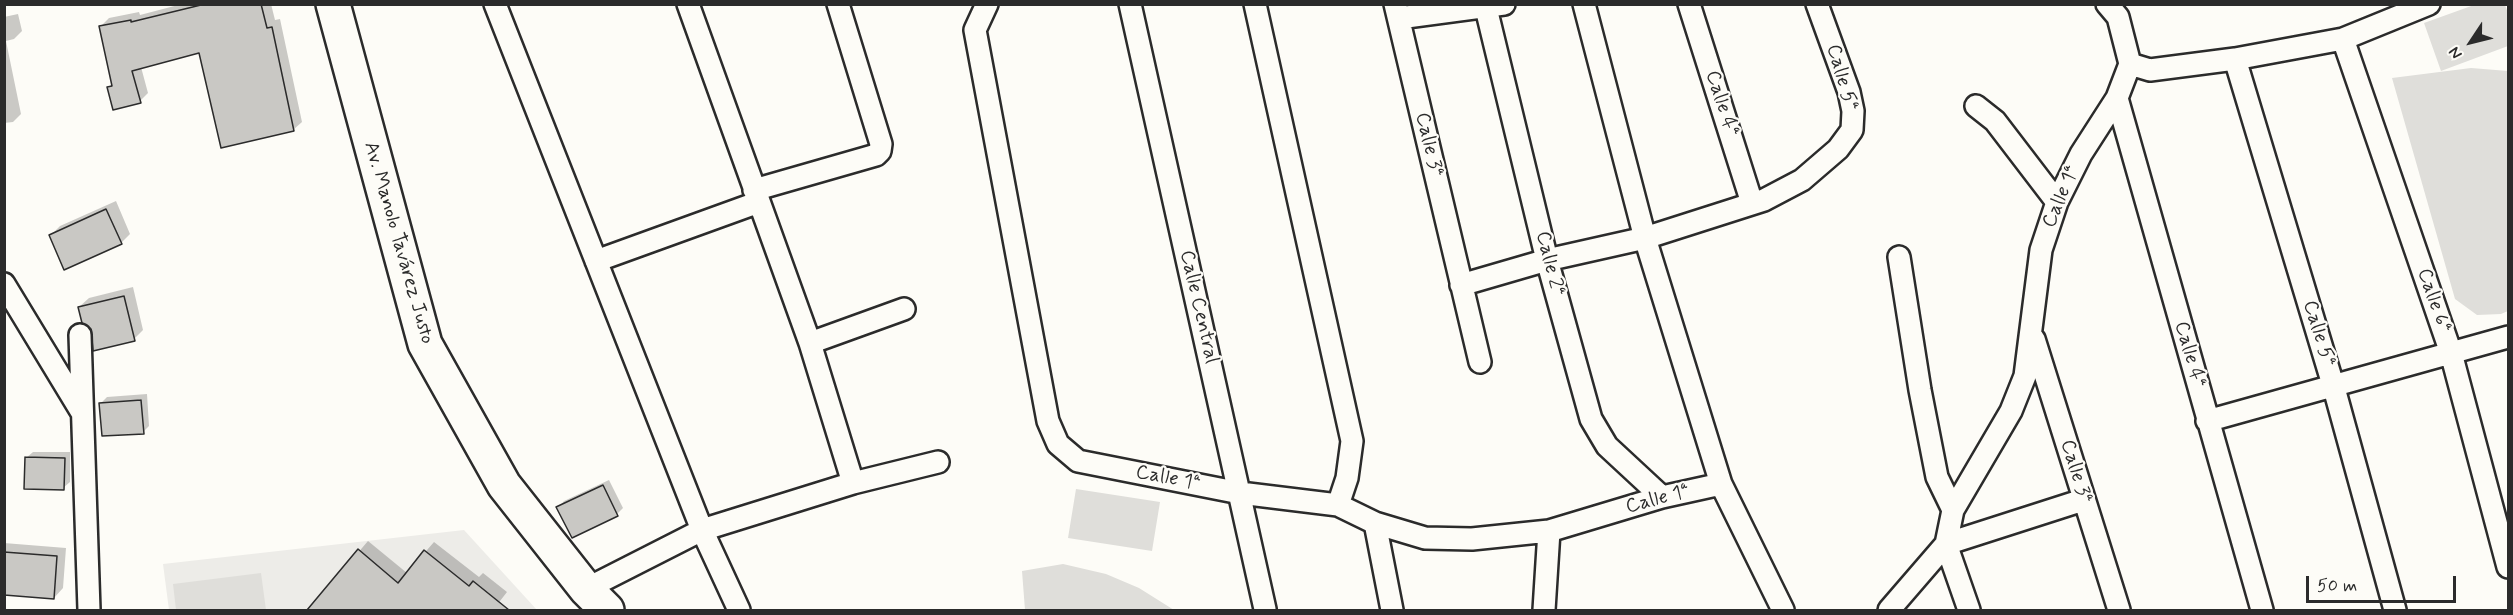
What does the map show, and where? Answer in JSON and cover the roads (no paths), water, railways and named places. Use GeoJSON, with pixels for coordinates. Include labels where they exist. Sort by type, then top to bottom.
{"type":"FeatureCollection","features":[{"type":"Feature","properties":{"kind":"main road","name":"Av. Manolo Tavárez Justo"},"geometry":{"type":"LineString","coordinates":[[310,4],[375,242],[417,362],[488,498],[591,603]]}},
{"type":"Feature","properties":{"kind":"main road","name":"Av. Manolo Tavárez Justo"},"geometry":{"type":"LineString","coordinates":[[333,4],[425,344],[504,485],[591,603]]}},
{"type":"Feature","properties":{"kind":"street"},"geometry":{"type":"LineString","coordinates":[[495,4],[702,530],[739,610]]}},
{"type":"Feature","properties":{"kind":"street"},"geometry":{"type":"LineString","coordinates":[[688,4],[810,343],[853,483]]}},
{"type":"Feature","properties":{"kind":"street"},"geometry":{"type":"LineString","coordinates":[[596,261],[756,196],[876,155],[880,151],[881,144],[838,4]]}},
{"type":"Feature","properties":{"kind":"street","name":"Calle 1ª"},"geometry":{"type":"LineString","coordinates":[[987,4],[975,30],[1048,421],[1058,444],[1078,460],[1097,466],[1240,493],[1338,505],[1375,523],[1425,538],[1472,539],[1549,531],[1662,497],[1721,484]]}},
{"type":"Feature","properties":{"kind":"street","name":"Calle Central"},"geometry":{"type":"LineString","coordinates":[[1130,4],[1264,609]]}},
{"type":"Feature","properties":{"kind":"street"},"geometry":{"type":"LineString","coordinates":[[1255,4],[1352,441],[1347,478],[1338,505]]}},
{"type":"Feature","properties":{"kind":"street"},"geometry":{"type":"LineString","coordinates":[[1584,4],[1645,238],[1721,484],[1783,610]]}},
{"type":"Feature","properties":{"kind":"street","name":"Calle 4ª"},"geometry":{"type":"LineString","coordinates":[[1689,4],[1752,203]]}},
{"type":"Feature","properties":{"kind":"street","name":"Calle 5ª"},"geometry":{"type":"LineString","coordinates":[[1461,285],[1547,260],[1645,238],[1752,203],[1802,180],[1838,149],[1852,130],[1853,111],[1817,4]]}},
{"type":"Feature","properties":{"kind":"street"},"geometry":{"type":"LineString","coordinates":[[2107,4],[2118,17],[2130,64],[2151,70],[2235,59],[2343,39],[2429,4]]}},
{"type":"Feature","properties":{"kind":"street"},"geometry":{"type":"LineString","coordinates":[[1397,11],[1492,6]]}},
{"type":"Feature","properties":{"kind":"street","name":"Calle 2ª"},"geometry":{"type":"LineString","coordinates":[[1492,6],[1547,260],[1591,419],[1607,446],[1662,497]]}},
{"type":"Feature","properties":{"kind":"street","name":"Calle 3ª"},"geometry":{"type":"LineString","coordinates":[[1397,11],[1480,362]]}},
{"type":"Feature","properties":{"kind":"street","name":"Calle 6ª"},"geometry":{"type":"LineString","coordinates":[[2343,39],[2451,353],[2508,567]]}},
{"type":"Feature","properties":{"kind":"street","name":"Calle 5ª"},"geometry":{"type":"LineString","coordinates":[[2235,59],[2334,387],[2395,610]]}},
{"type":"Feature","properties":{"kind":"street","name":"Calle 1ª"},"geometry":{"type":"LineString","coordinates":[[1889,610],[1946,544],[1953,510],[2011,411],[2025,376],[2041,250],[2058,202],[2081,153],[2117,98],[2130,64]]}},
{"type":"Feature","properties":{"kind":"street","name":"Calle 4ª"},"geometry":{"type":"LineString","coordinates":[[2117,98],[2262,610]]}},
{"type":"Feature","properties":{"kind":"street"},"geometry":{"type":"LineString","coordinates":[[1976,106],[1995,121],[2058,202]]}},
{"type":"Feature","properties":{"kind":"street"},"geometry":{"type":"LineString","coordinates":[[1899,257],[1920,390],[1937,477],[1953,510]]}},
{"type":"Feature","properties":{"kind":"street"},"geometry":{"type":"LineString","coordinates":[[4,284],[82,412]]}},
{"type":"Feature","properties":{"kind":"street"},"geometry":{"type":"LineString","coordinates":[[810,343],[904,309]]}},
{"type":"Feature","properties":{"kind":"street","name":"Calle 3ª"},"geometry":{"type":"LineString","coordinates":[[2032,332],[2119,610]]}},
{"type":"Feature","properties":{"kind":"street"},"geometry":{"type":"LineString","coordinates":[[80,335],[89,610]]}},
{"type":"Feature","properties":{"kind":"street"},"geometry":{"type":"LineString","coordinates":[[2207,421],[2508,337]]}},
{"type":"Feature","properties":{"kind":"street"},"geometry":{"type":"LineString","coordinates":[[591,603],[702,530],[853,483],[938,462]]}},
{"type":"Feature","properties":{"kind":"street"},"geometry":{"type":"LineString","coordinates":[[1969,610],[1946,544],[2083,500]]}},
{"type":"Feature","properties":{"kind":"street"},"geometry":{"type":"LineString","coordinates":[[1375,523],[1392,610]]}},
{"type":"Feature","properties":{"kind":"street"},"geometry":{"type":"LineString","coordinates":[[1544,610],[1549,531]]}}]}
